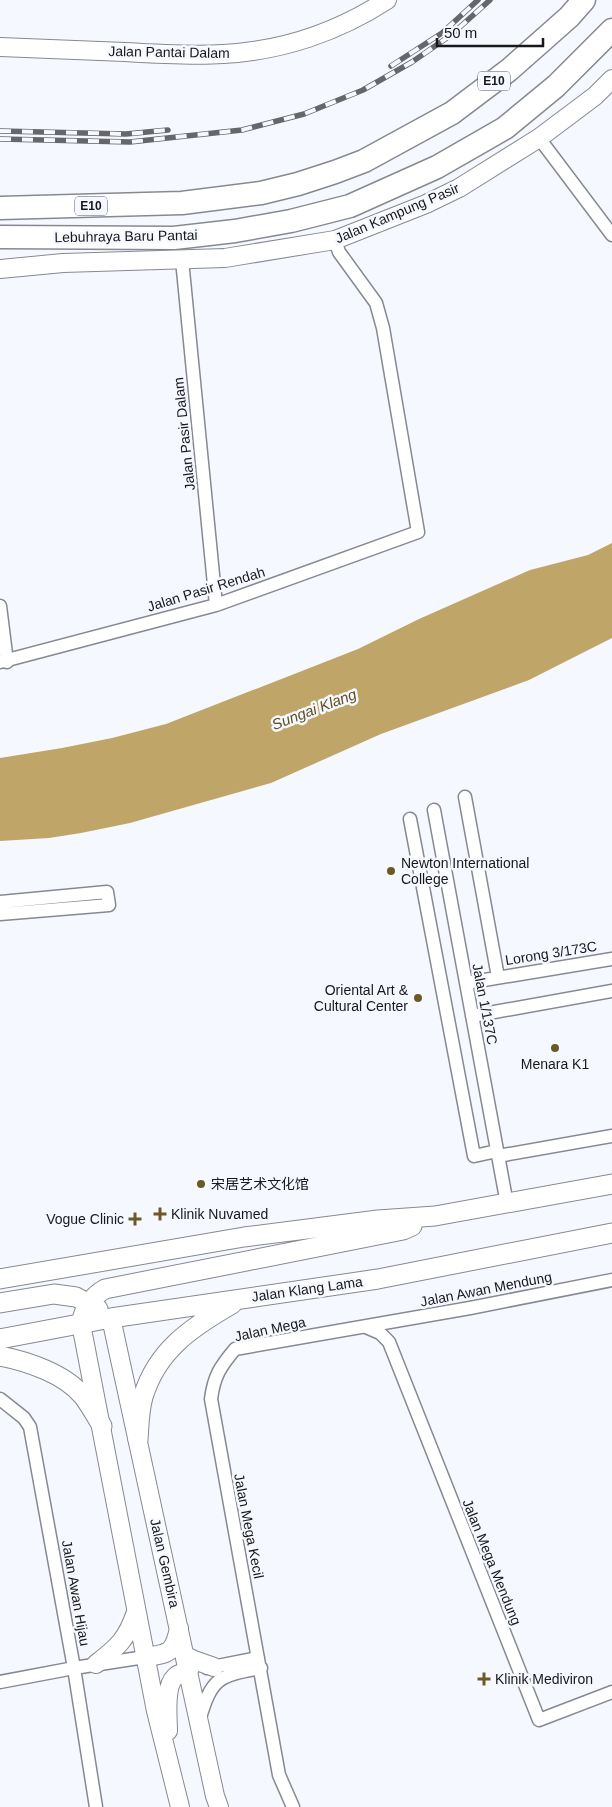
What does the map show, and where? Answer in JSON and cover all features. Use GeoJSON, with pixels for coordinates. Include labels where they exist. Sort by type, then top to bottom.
{"type":"FeatureCollection","features":[{"type":"Feature","properties":{"kind":"highway","name":"E10"},"geometry":{"type":"LineString","coordinates":[[0,208],[182,203],[261,193],[335,172],[364,161],[452,113],[509,70],[569,17],[584,0]]}},
{"type":"Feature","properties":{"kind":"highway","name":"Lebuhraya Baru Pantai"},"geometry":{"type":"LineString","coordinates":[[0,237],[174,238],[282,223],[350,206],[437,167],[505,128],[556,86],[612,30]]}},
{"type":"Feature","properties":{"kind":"main road","name":"Jalan Pantai Dalam"},"geometry":{"type":"LineString","coordinates":[[0,47],[194,55],[247,52],[285,44],[329,31],[366,14],[387,0]]}},
{"type":"Feature","properties":{"kind":"main road","name":"Jalan Kampung Pasir"},"geometry":{"type":"LineString","coordinates":[[0,269],[63,263],[225,258],[335,240],[426,204],[459,188],[539,138],[595,96],[612,79]]}},
{"type":"Feature","properties":{"kind":"main road"},"geometry":{"type":"LineString","coordinates":[[0,1279],[244,1237],[378,1220],[436,1216],[612,1184]]}},
{"type":"Feature","properties":{"kind":"main road"},"geometry":{"type":"LineString","coordinates":[[180,1807],[156,1711],[145,1657],[81,1324],[83,1314],[88,1303],[95,1295],[105,1289],[403,1230],[436,1216]]}},
{"type":"Feature","properties":{"kind":"main road","name":"Jalan Klang Lama"},"geometry":{"type":"LineString","coordinates":[[0,1340],[112,1318],[378,1279],[612,1233]]}},
{"type":"Feature","properties":{"kind":"main road"},"geometry":{"type":"LineString","coordinates":[[0,1303],[54,1294],[76,1297],[112,1318]]}},
{"type":"Feature","properties":{"kind":"main road"},"geometry":{"type":"LineString","coordinates":[[138,1440],[142,1399],[151,1377],[163,1359],[177,1341],[198,1324],[242,1298]]}},
{"type":"Feature","properties":{"kind":"main road","name":"Jalan Gembira"},"geometry":{"type":"LineString","coordinates":[[112,1318],[188,1663],[215,1796],[219,1807]]}},
{"type":"Feature","properties":{"kind":"main road"},"geometry":{"type":"LineString","coordinates":[[0,1356],[27,1363],[57,1375],[82,1395],[102,1426]]}},
{"type":"Feature","properties":{"kind":"main road"},"geometry":{"type":"LineString","coordinates":[[96,1664],[122,1642],[130,1630],[137,1612]]}},
{"type":"Feature","properties":{"kind":"main road"},"geometry":{"type":"LineString","coordinates":[[145,1657],[166,1654],[173,1649],[179,1627]]}},
{"type":"Feature","properties":{"kind":"main road"},"geometry":{"type":"LineString","coordinates":[[168,1759],[168,1696],[170,1684],[188,1663],[194,1660],[214,1666]]}},
{"type":"Feature","properties":{"kind":"street"},"geometry":{"type":"LineString","coordinates":[[539,138],[612,235]]}},
{"type":"Feature","properties":{"kind":"street","name":"Jalan Pasir Rendah"},"geometry":{"type":"LineString","coordinates":[[3,662],[216,605],[418,532],[376,303],[338,252],[335,240]]}},
{"type":"Feature","properties":{"kind":"street","name":"Jalan Pasir Dalam"},"geometry":{"type":"LineString","coordinates":[[182,260],[216,605]]}},
{"type":"Feature","properties":{"kind":"street"},"geometry":{"type":"LineString","coordinates":[[0,606],[3,662]]}},
{"type":"Feature","properties":{"kind":"street"},"geometry":{"type":"LineString","coordinates":[[465,797],[498,977]]}},
{"type":"Feature","properties":{"kind":"street","name":"Jalan 1/137C"},"geometry":{"type":"LineString","coordinates":[[434,810],[507,1204]]}},
{"type":"Feature","properties":{"kind":"street"},"geometry":{"type":"LineString","coordinates":[[410,820],[474,1156],[612,1136]]}},
{"type":"Feature","properties":{"kind":"street"},"geometry":{"type":"LineString","coordinates":[[0,902],[107,892],[109,904],[0,914]]}},
{"type":"Feature","properties":{"kind":"street","name":"Lorong 3/173C"},"geometry":{"type":"LineString","coordinates":[[466,983],[612,959]]}},
{"type":"Feature","properties":{"kind":"street"},"geometry":{"type":"LineString","coordinates":[[472,1016],[612,991]]}},
{"type":"Feature","properties":{"kind":"street","name":"Jalan Awan Mendung"},"geometry":{"type":"LineString","coordinates":[[366,1327],[612,1280]]}},
{"type":"Feature","properties":{"kind":"street"},"geometry":{"type":"LineString","coordinates":[[389,1342],[391,1329],[402,1320]]}},
{"type":"Feature","properties":{"kind":"street"},"geometry":{"type":"LineString","coordinates":[[366,1327],[380,1333],[389,1342]]}},
{"type":"Feature","properties":{"kind":"street","name":"Jalan Mega"},"geometry":{"type":"LineString","coordinates":[[211,1399],[213,1381],[220,1367],[235,1349],[366,1327]]}},
{"type":"Feature","properties":{"kind":"street","name":"Jalan Mega Mendung"},"geometry":{"type":"LineString","coordinates":[[389,1342],[539,1720],[612,1692]]}},
{"type":"Feature","properties":{"kind":"street","name":"Jalan Awan Hijau"},"geometry":{"type":"LineString","coordinates":[[0,1399],[27,1420],[30,1427],[74,1668],[96,1807]]}},
{"type":"Feature","properties":{"kind":"street","name":"Jalan Mega Kecil"},"geometry":{"type":"LineString","coordinates":[[211,1399],[279,1775],[293,1807]]}},
{"type":"Feature","properties":{"kind":"street"},"geometry":{"type":"LineString","coordinates":[[0,1682],[145,1657]]}},
{"type":"Feature","properties":{"kind":"street"},"geometry":{"type":"LineString","coordinates":[[214,1666],[260,1663]]}},
{"type":"Feature","properties":{"kind":"street"},"geometry":{"type":"LineString","coordinates":[[200,1721],[209,1692],[217,1682],[225,1676],[260,1663]]}},
{"type":"Feature","properties":{"kind":"water","name":"Sungai Klang"},"geometry":{"type":"Polygon","coordinates":[[[612,543],[612,638],[529,680],[381,734],[271,783],[130,823],[49,838],[0,841],[0,758],[112,738],[166,724],[358,649],[419,619],[530,570],[588,555],[612,543]]]}},
{"type":"Feature","properties":{"kind":"railway"},"geometry":{"type":"LineString","coordinates":[[391,66],[442,33],[478,0]]}},
{"type":"Feature","properties":{"kind":"railway"},"geometry":{"type":"LineString","coordinates":[[0,139],[130,142],[242,130],[304,114],[363,90],[412,62],[451,35],[490,0]]}},
{"type":"Feature","properties":{"kind":"railway"},"geometry":{"type":"LineString","coordinates":[[0,131],[126,134],[168,130]]}},
{"type":"Feature","properties":{"kind":"place","name":"Newton International College"},"geometry":{"type":"Point","coordinates":[391,871]}},
{"type":"Feature","properties":{"kind":"place","name":"Oriental Art & Cultural Center"},"geometry":{"type":"Point","coordinates":[418,998]}},
{"type":"Feature","properties":{"kind":"place","name":"Menara K1"},"geometry":{"type":"Point","coordinates":[555,1048]}},
{"type":"Feature","properties":{"kind":"place","name":"宋居艺术文化馆"},"geometry":{"type":"Point","coordinates":[201,1184]}},
{"type":"Feature","properties":{"kind":"place","name":"Klinik Nuvamed"},"geometry":{"type":"Point","coordinates":[160,1214]}},
{"type":"Feature","properties":{"kind":"place","name":"Vogue Clinic"},"geometry":{"type":"Point","coordinates":[135,1219]}},
{"type":"Feature","properties":{"kind":"place","name":"Klinik Mediviron"},"geometry":{"type":"Point","coordinates":[484,1679]}}]}
